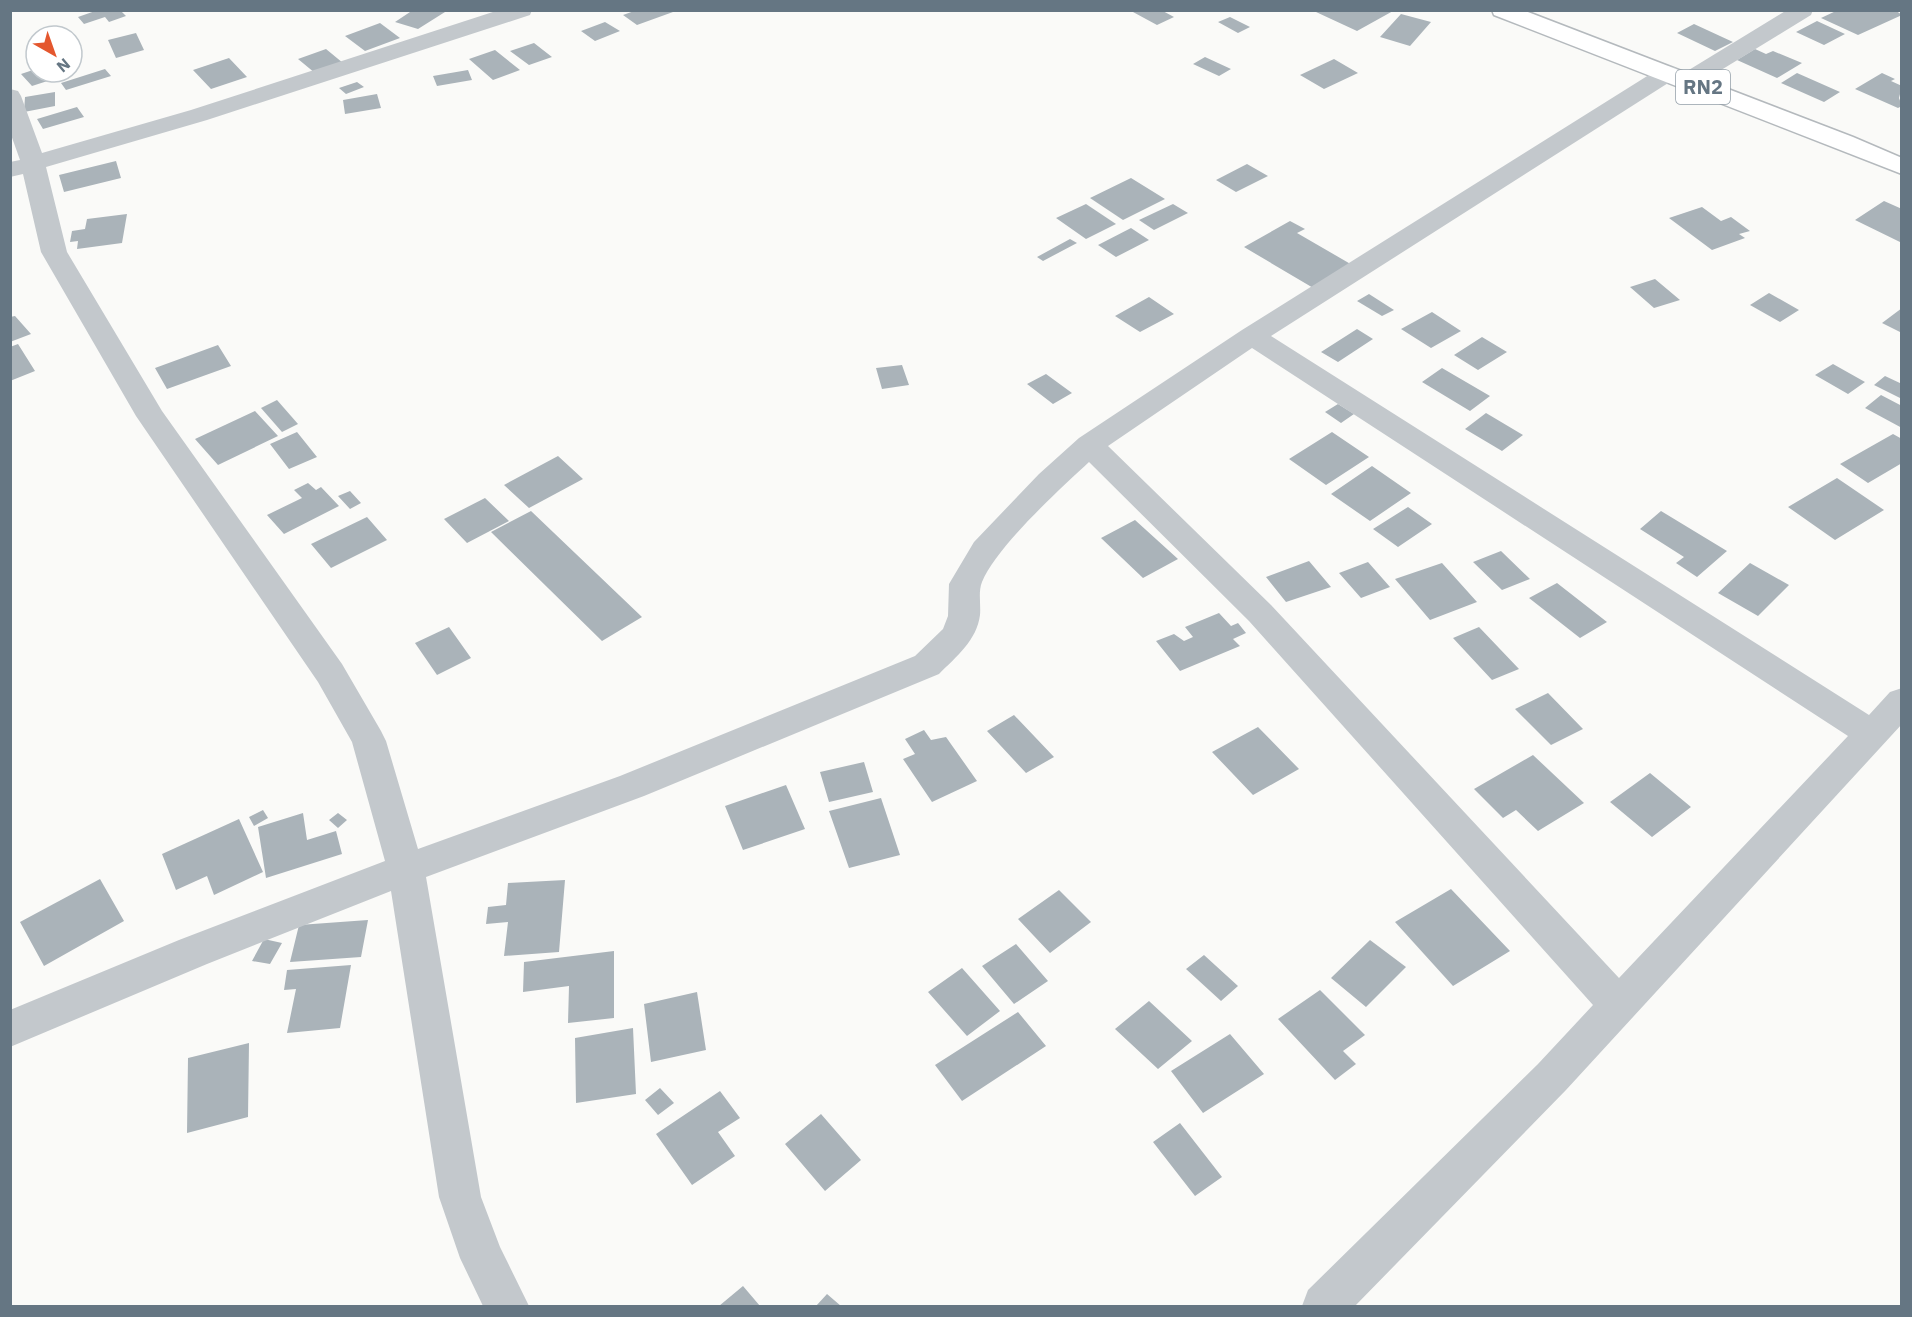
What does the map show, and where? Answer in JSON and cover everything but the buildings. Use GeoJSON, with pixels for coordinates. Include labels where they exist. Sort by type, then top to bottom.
{"type":"FeatureCollection","features":[{"type":"Feature","properties":{"kind":"highway","name":"RN2"},"geometry":{"type":"LineString","coordinates":[[1502,10],[1845,142],[1902,167]]}},
{"type":"Feature","properties":{"kind":"street"},"geometry":{"type":"LineString","coordinates":[[22,167],[199,116],[522,10]]}},
{"type":"Feature","properties":{"kind":"street"},"geometry":{"type":"LineString","coordinates":[[10,1029],[194,952],[406,869],[632,786],[927,665],[957,635],[964,616],[965,584],[985,550],[1050,480],[1089,445],[1252,336],[1678,77],[1803,10]]}},
{"type":"Feature","properties":{"kind":"street"},"geometry":{"type":"LineString","coordinates":[[10,96],[22,167],[54,252],[144,406],[330,674],[369,741],[406,869],[460,1197],[482,1258],[507,1306]]}},
{"type":"Feature","properties":{"kind":"street"},"geometry":{"type":"LineString","coordinates":[[1252,336],[1872,734]]}},
{"type":"Feature","properties":{"kind":"street"},"geometry":{"type":"LineString","coordinates":[[1089,445],[1260,613],[1618,1005]]}},
{"type":"Feature","properties":{"kind":"street"},"geometry":{"type":"LineString","coordinates":[[1324,1306],[1552,1077],[1902,701]]}}]}
